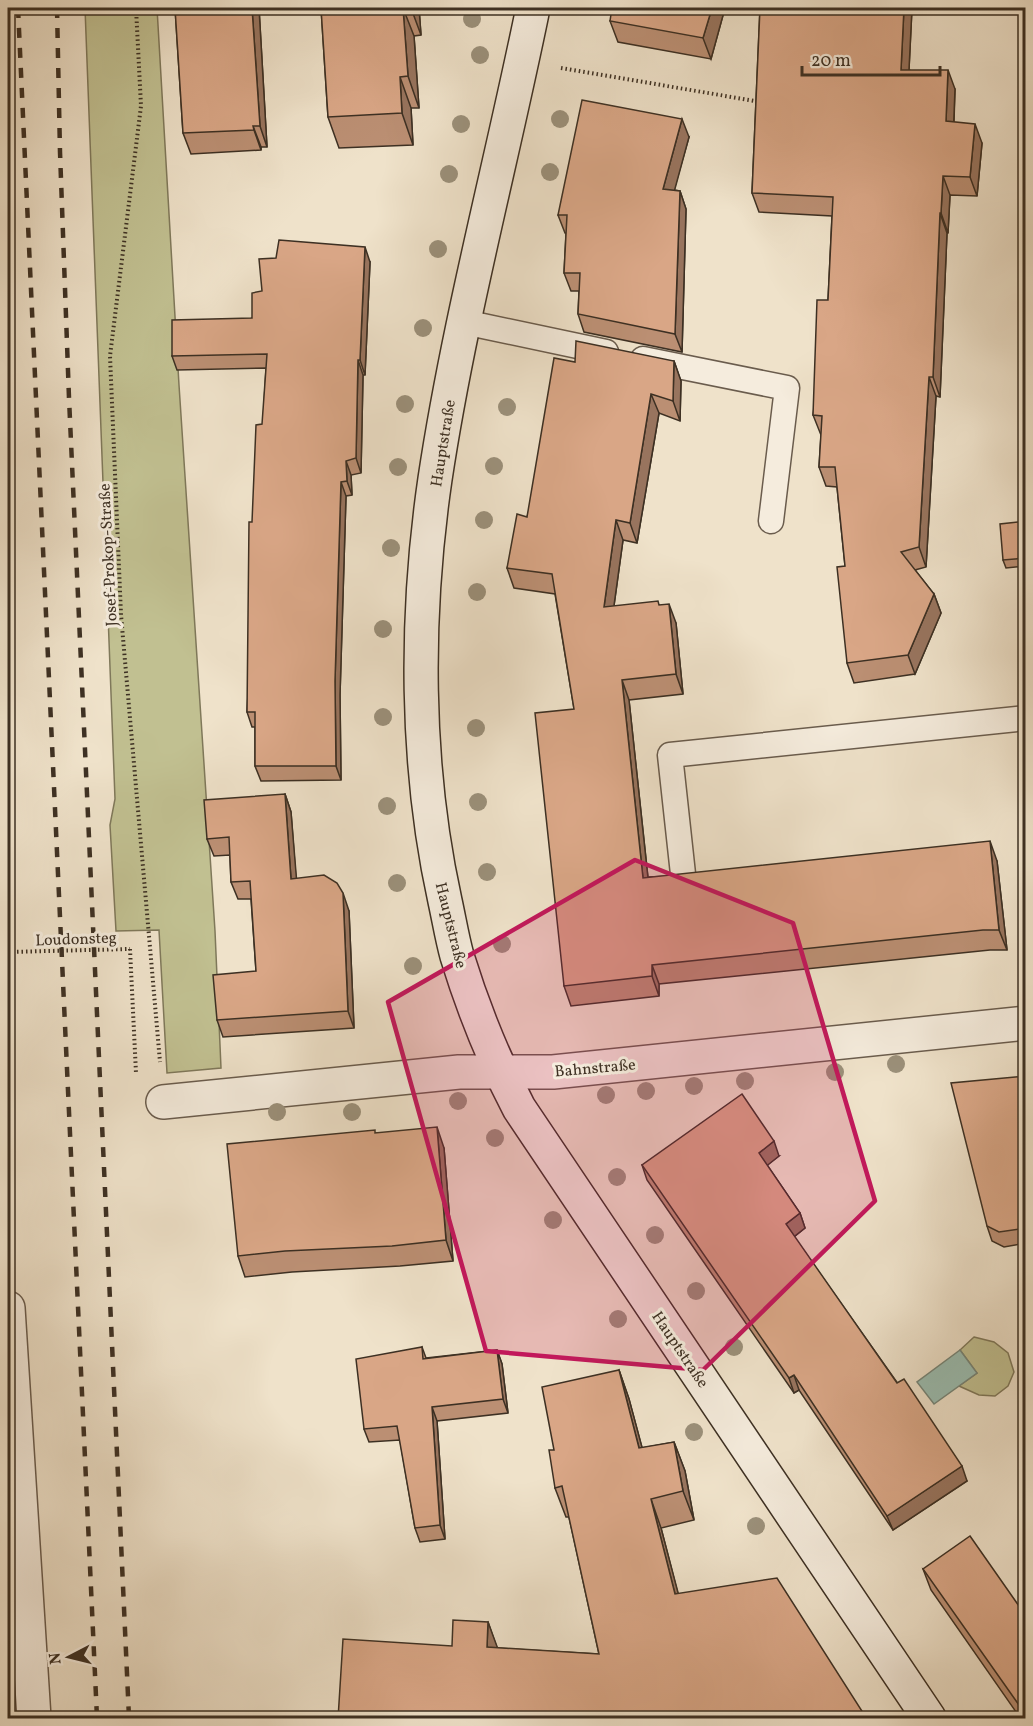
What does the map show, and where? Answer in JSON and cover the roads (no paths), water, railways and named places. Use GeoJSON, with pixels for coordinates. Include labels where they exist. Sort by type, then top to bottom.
{"type":"FeatureCollection","features":[{"type":"Feature","properties":{"kind":"main road","name":"Hauptstraße"},"geometry":{"type":"LineString","coordinates":[[533,8],[456,360],[435,480],[422,622],[422,705],[426,784],[437,864],[457,955],[483,1030],[519,1108],[929,1719]]}},
{"type":"Feature","properties":{"kind":"main road","name":"Bahnstraße"},"geometry":{"type":"LineString","coordinates":[[163,1102],[459,1072],[552,1072],[1026,1023]]}},
{"type":"Feature","properties":{"kind":"main road"},"geometry":{"type":"LineString","coordinates":[[8,1308],[34,1719]]}},
{"type":"Feature","properties":{"kind":"lane"},"geometry":{"type":"LineString","coordinates":[[464,322],[787,388],[771,521]]}},
{"type":"Feature","properties":{"kind":"lane"},"geometry":{"type":"LineString","coordinates":[[683,874],[670,755],[1026,718]]}},
{"type":"Feature","properties":{"kind":"water"},"geometry":{"type":"Polygon","coordinates":[[[960,1350],[977,1373],[934,1404],[917,1382],[960,1350]]]}},
{"type":"Feature","properties":{"kind":"railway"},"geometry":{"type":"LineString","coordinates":[[18,8],[97,1718]]}},
{"type":"Feature","properties":{"kind":"railway"},"geometry":{"type":"LineString","coordinates":[[57,8],[69,398],[129,1718]]}}]}
